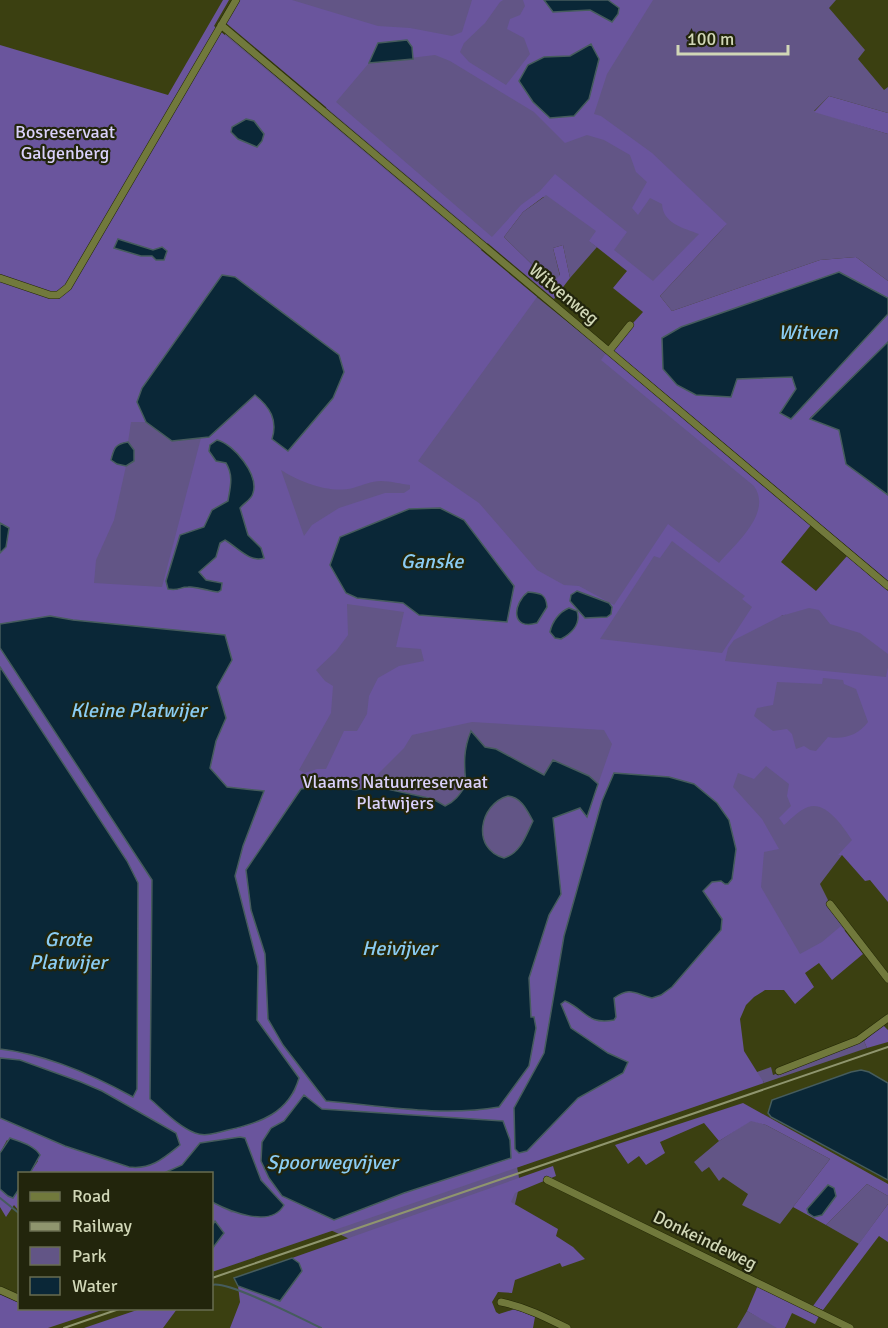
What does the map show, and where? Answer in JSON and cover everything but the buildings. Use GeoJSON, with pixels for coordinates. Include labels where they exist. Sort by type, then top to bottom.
{"type":"FeatureCollection","features":[{"type":"Feature","properties":{"kind":"street"},"geometry":{"type":"LineString","coordinates":[[0,278],[50,295],[58,295],[68,287],[236,0]]}},
{"type":"Feature","properties":{"kind":"street","name":"Witvenweg"},"geometry":{"type":"LineString","coordinates":[[221,25],[888,586]]}},
{"type":"Feature","properties":{"kind":"street"},"geometry":{"type":"LineString","coordinates":[[609,351],[630,325]]}},
{"type":"Feature","properties":{"kind":"street"},"geometry":{"type":"LineString","coordinates":[[830,904],[888,979]]}},
{"type":"Feature","properties":{"kind":"street"},"geometry":{"type":"LineString","coordinates":[[779,1071],[858,1041],[888,1018]]}},
{"type":"Feature","properties":{"kind":"street","name":"Donkeindeweg"},"geometry":{"type":"LineString","coordinates":[[547,1180],[850,1328]]}},
{"type":"Feature","properties":{"kind":"street"},"geometry":{"type":"LineString","coordinates":[[0,1290],[18,1298]]}},
{"type":"Feature","properties":{"kind":"street"},"geometry":{"type":"LineString","coordinates":[[501,1302],[539,1314],[567,1328]]}},
{"type":"Feature","properties":{"kind":"green space","name":"Bosreservaat Galgenberg"},"geometry":{"type":"Polygon","coordinates":[[[223,0],[229,0],[214,26],[537,297],[418,461],[479,503],[537,570],[564,585],[579,586],[614,605],[668,524],[719,563],[750,528],[759,507],[759,496],[754,486],[601,360],[606,353],[811,525],[781,562],[816,591],[847,556],[888,591],[888,654],[860,633],[830,624],[819,610],[809,608],[781,616],[734,640],[728,648],[725,661],[886,677],[888,667],[888,902],[870,880],[865,881],[842,855],[838,855],[852,840],[828,811],[815,806],[808,807],[798,812],[784,825],[779,818],[791,806],[787,796],[789,784],[766,766],[754,779],[738,773],[733,787],[762,819],[779,849],[764,852],[761,887],[800,954],[822,942],[841,926],[863,954],[832,980],[819,963],[805,973],[814,987],[795,1004],[784,990],[765,990],[746,1005],[740,1019],[744,1051],[764,1083],[213,1272],[213,1248],[224,1233],[215,1222],[213,1225],[213,1203],[232,1213],[261,1180],[245,1138],[200,1143],[182,1165],[166,1172],[31,1172],[38,1161],[7,1140],[0,1153],[0,1118],[65,1146],[129,1167],[176,1133],[102,1091],[20,1060],[0,1058],[0,1049],[9,1050],[67,1066],[98,1078],[132,1097],[137,1089],[138,883],[127,861],[0,667],[0,648],[152,880],[150,1100],[282,1107],[295,1092],[299,1078],[257,1020],[258,966],[235,876],[243,847],[227,787],[210,768],[216,741],[226,718],[217,687],[232,660],[50,616],[0,624],[0,553],[6,547],[9,528],[0,523],[0,45],[168,95],[223,0]],[[119,239],[115,249],[141,256],[152,256],[156,260],[153,250],[119,239]],[[222,275],[137,402],[146,422],[131,422],[128,442],[120,443],[126,466],[114,520],[96,560],[94,583],[162,587],[201,438],[209,437],[255,395],[269,406],[275,430],[339,355],[235,277],[222,275]],[[223,442],[226,463],[232,475],[227,502],[212,510],[204,527],[183,534],[168,589],[176,590],[186,586],[206,591],[219,582],[206,580],[199,572],[220,543],[225,540],[246,555],[258,560],[261,548],[248,535],[240,508],[253,496],[249,471],[241,459],[223,442]],[[281,470],[304,536],[312,525],[339,508],[385,493],[404,493],[410,489],[410,485],[377,481],[353,488],[325,488],[306,483],[281,470]],[[672,541],[660,558],[654,556],[600,639],[722,653],[752,607],[742,599],[745,596],[672,541]],[[514,587],[357,598],[403,603],[420,615],[506,622],[514,587]],[[577,591],[570,601],[586,618],[609,603],[577,591]],[[347,604],[348,635],[336,651],[316,670],[325,681],[333,686],[331,713],[299,770],[305,773],[326,769],[344,731],[357,731],[367,714],[369,696],[378,678],[399,666],[424,661],[421,649],[396,647],[404,612],[347,604]],[[823,678],[822,684],[777,682],[773,705],[757,708],[754,716],[773,731],[787,729],[792,734],[796,749],[804,746],[816,751],[828,737],[850,736],[868,722],[856,689],[844,684],[843,680],[823,678]],[[472,722],[412,735],[404,748],[362,790],[356,791],[335,784],[332,787],[323,785],[251,910],[265,954],[268,1019],[402,1108],[478,1111],[531,1017],[529,979],[549,915],[561,894],[553,818],[580,808],[587,816],[612,744],[604,730],[472,722]],[[614,773],[602,801],[564,936],[544,1053],[519,1098],[527,1151],[578,1098],[623,1073],[628,1062],[608,1053],[571,1028],[561,1005],[565,1001],[573,1004],[589,1018],[616,1017],[614,998],[620,994],[633,992],[652,997],[667,991],[678,978],[713,903],[703,890],[712,882],[721,881],[728,884],[732,879],[694,784],[669,777],[614,773]],[[304,1095],[284,1121],[271,1128],[261,1161],[269,1178],[283,1196],[404,1193],[511,1158],[503,1121],[322,1109],[304,1095]]]}},
{"type":"Feature","properties":{"kind":"green space"},"geometry":{"type":"Polygon","coordinates":[[[239,0],[292,0],[378,26],[410,28],[452,36],[462,32],[472,0],[503,0],[485,23],[464,43],[460,52],[469,62],[506,85],[530,54],[524,38],[507,29],[510,19],[520,15],[525,6],[523,0],[653,0],[607,74],[594,114],[601,116],[652,153],[727,224],[660,296],[672,311],[820,260],[856,257],[888,281],[888,298],[839,272],[736,379],[792,377],[796,389],[791,419],[888,314],[888,342],[810,418],[839,430],[846,464],[888,495],[888,581],[614,351],[615,343],[643,312],[613,288],[627,271],[589,241],[596,231],[546,195],[523,212],[504,237],[552,284],[560,275],[553,248],[563,245],[570,278],[554,299],[226,23],[239,0]],[[435,55],[369,63],[336,102],[492,237],[521,205],[540,191],[555,174],[627,232],[614,250],[653,281],[699,234],[670,221],[663,211],[662,204],[650,198],[638,215],[632,208],[647,182],[636,172],[630,155],[604,140],[587,135],[565,143],[534,112],[450,61],[435,55]]]}},
{"type":"Feature","properties":{"kind":"green space","name":"Vlaams Natuurreservaat Platwijers"},"geometry":{"type":"Polygon","coordinates":[[[254,0],[836,0],[829,8],[865,50],[858,59],[884,90],[888,87],[888,113],[829,96],[814,111],[888,134],[888,281],[856,257],[820,260],[672,311],[660,296],[727,224],[657,289],[589,241],[597,247],[570,278],[563,245],[553,248],[560,276],[552,284],[504,237],[523,212],[544,197],[535,195],[480,251],[606,353],[605,355],[776,500],[781,616],[789,609],[888,594],[888,815],[842,855],[820,884],[830,904],[849,928],[745,987],[732,1031],[732,1081],[771,1067],[773,1075],[864,1041],[867,1048],[764,1083],[763,1081],[517,1167],[520,1183],[515,1204],[354,1241],[324,1227],[213,1210],[213,1172],[111,1172],[0,1131],[0,417],[226,33],[324,111],[328,105],[254,0]]]}},
{"type":"Feature","properties":{"kind":"green space"},"geometry":{"type":"Polygon","coordinates":[[[829,96],[888,113],[888,134],[814,112],[829,96]]]}},
{"type":"Feature","properties":{"kind":"green space"},"geometry":{"type":"Polygon","coordinates":[[[883,1025],[888,1030],[888,1042],[867,1048],[864,1041],[883,1025]]]}},
{"type":"Feature","properties":{"kind":"green space"},"geometry":{"type":"Polygon","coordinates":[[[743,1103],[888,1184],[888,1196],[867,1184],[826,1225],[793,1207],[830,1159],[766,1125],[751,1121],[719,1141],[704,1123],[660,1142],[665,1153],[646,1165],[639,1156],[628,1164],[615,1145],[743,1103]]]}},
{"type":"Feature","properties":{"kind":"green space"},"geometry":{"type":"Polygon","coordinates":[[[751,1120],[766,1125],[830,1159],[780,1224],[742,1205],[748,1194],[723,1177],[719,1181],[709,1167],[702,1172],[694,1162],[719,1141],[751,1120]]]}},
{"type":"Feature","properties":{"kind":"green space"},"geometry":{"type":"Polygon","coordinates":[[[553,1166],[556,1176],[515,1193],[511,1202],[558,1229],[556,1236],[573,1247],[585,1259],[562,1267],[560,1263],[515,1280],[512,1293],[498,1292],[492,1302],[499,1314],[515,1309],[535,1317],[533,1328],[230,1328],[240,1302],[238,1286],[280,1301],[302,1271],[292,1258],[553,1166]]]}},
{"type":"Feature","properties":{"kind":"green space"},"geometry":{"type":"Polygon","coordinates":[[[867,1184],[888,1196],[888,1204],[859,1244],[826,1225],[867,1184]]]}},
{"type":"Feature","properties":{"kind":"green space"},"geometry":{"type":"Polygon","coordinates":[[[0,1189],[13,1198],[18,1190],[18,1210],[14,1205],[6,1217],[0,1207],[0,1189]]]}},
{"type":"Feature","properties":{"kind":"green space"},"geometry":{"type":"Polygon","coordinates":[[[888,1204],[888,1242],[879,1236],[823,1310],[813,1306],[888,1204]]]}},
{"type":"Feature","properties":{"kind":"green space"},"geometry":{"type":"Polygon","coordinates":[[[758,1285],[819,1316],[815,1324],[792,1313],[785,1328],[777,1328],[747,1311],[758,1285]]]}},
{"type":"Feature","properties":{"kind":"green space"},"geometry":{"type":"Polygon","coordinates":[[[0,1294],[18,1302],[18,1310],[102,1310],[48,1328],[0,1328],[0,1294]]]}},
{"type":"Feature","properties":{"kind":"green space"},"geometry":{"type":"Polygon","coordinates":[[[137,1310],[176,1310],[163,1328],[84,1328],[137,1310]]]}},
{"type":"Feature","properties":{"kind":"green space"},"geometry":{"type":"Polygon","coordinates":[[[747,1311],[777,1327],[777,1328],[737,1328],[747,1311]]]}},
{"type":"Feature","properties":{"kind":"water"},"geometry":{"type":"Polygon","coordinates":[[[544,0],[608,0],[619,8],[612,22],[590,10],[553,12],[544,0]]]}},
{"type":"Feature","properties":{"kind":"water"},"geometry":{"type":"Polygon","coordinates":[[[407,40],[412,47],[413,59],[369,63],[378,43],[407,40]]]}},
{"type":"Feature","properties":{"kind":"water"},"geometry":{"type":"Polygon","coordinates":[[[591,44],[599,59],[589,99],[574,116],[550,118],[533,102],[519,81],[528,65],[544,57],[570,56],[591,44]]]}},
{"type":"Feature","properties":{"kind":"water"},"geometry":{"type":"Polygon","coordinates":[[[246,119],[254,121],[264,134],[257,147],[238,139],[231,132],[232,127],[246,119]]]}},
{"type":"Feature","properties":{"kind":"water"},"geometry":{"type":"Polygon","coordinates":[[[118,239],[153,250],[162,247],[167,251],[164,260],[156,260],[152,256],[141,256],[114,248],[118,239]]]}},
{"type":"Feature","properties":{"kind":"water","name":"Witven"},"geometry":{"type":"Polygon","coordinates":[[[839,272],[888,298],[888,314],[791,419],[780,413],[796,389],[792,377],[737,379],[731,397],[696,395],[677,385],[663,369],[662,338],[681,327],[839,272]]]}},
{"type":"Feature","properties":{"kind":"water"},"geometry":{"type":"Polygon","coordinates":[[[222,275],[235,277],[339,355],[344,372],[333,398],[288,451],[272,439],[274,426],[271,414],[265,404],[255,395],[209,437],[172,441],[146,422],[137,402],[142,388],[222,275]]]}},
{"type":"Feature","properties":{"kind":"water","name":"Witven"},"geometry":{"type":"Polygon","coordinates":[[[888,342],[888,495],[846,464],[839,430],[810,419],[888,342]]]}},
{"type":"Feature","properties":{"kind":"water"},"geometry":{"type":"Polygon","coordinates":[[[217,440],[231,447],[249,469],[254,486],[252,495],[240,508],[248,535],[261,548],[264,558],[254,558],[244,554],[225,540],[220,543],[216,557],[199,572],[206,580],[222,583],[221,590],[218,592],[191,587],[168,589],[166,581],[180,535],[204,527],[212,510],[228,501],[230,473],[226,463],[216,461],[209,451],[210,445],[217,440]]]}},
{"type":"Feature","properties":{"kind":"water"},"geometry":{"type":"Polygon","coordinates":[[[128,442],[134,450],[134,461],[126,466],[111,460],[116,447],[128,442]]]}},
{"type":"Feature","properties":{"kind":"water","name":"Ganske"},"geometry":{"type":"Polygon","coordinates":[[[440,508],[464,520],[514,586],[507,622],[419,615],[403,603],[357,598],[346,593],[330,565],[340,537],[409,509],[440,508]]]}},
{"type":"Feature","properties":{"kind":"water"},"geometry":{"type":"Polygon","coordinates":[[[0,523],[9,528],[6,547],[0,553],[0,523]]]}},
{"type":"Feature","properties":{"kind":"water"},"geometry":{"type":"Polygon","coordinates":[[[577,591],[609,603],[612,607],[611,614],[607,617],[585,618],[570,601],[571,595],[577,591]]]}},
{"type":"Feature","properties":{"kind":"water"},"geometry":{"type":"Polygon","coordinates":[[[528,592],[542,595],[545,599],[547,607],[537,623],[528,624],[518,620],[519,603],[528,592]]]}},
{"type":"Feature","properties":{"kind":"water"},"geometry":{"type":"Polygon","coordinates":[[[569,608],[577,611],[577,624],[565,637],[555,638],[550,632],[552,625],[559,615],[569,608]]]}},
{"type":"Feature","properties":{"kind":"water","name":"Kleine Platwijer"},"geometry":{"type":"Polygon","coordinates":[[[50,616],[225,635],[232,660],[217,687],[226,718],[216,741],[210,768],[227,787],[264,791],[243,846],[235,876],[258,966],[257,1020],[299,1078],[288,1100],[281,1108],[262,1120],[207,1135],[199,1134],[177,1122],[150,1099],[152,880],[0,648],[0,624],[50,616]]]}},
{"type":"Feature","properties":{"kind":"water","name":"Grote Platwijer"},"geometry":{"type":"Polygon","coordinates":[[[0,667],[127,861],[138,883],[137,1089],[133,1097],[68,1067],[34,1056],[0,1049],[0,667]]]}},
{"type":"Feature","properties":{"kind":"water","name":"Heivijver"},"geometry":{"type":"Polygon","coordinates":[[[471,731],[485,747],[496,749],[544,775],[553,760],[589,776],[598,784],[587,817],[580,808],[553,818],[561,894],[549,915],[529,978],[531,1017],[534,1017],[536,1028],[529,1066],[499,1107],[434,1111],[326,1101],[283,1045],[268,1019],[265,954],[251,910],[246,870],[301,789],[323,785],[331,787],[335,784],[356,790],[369,785],[433,799],[445,806],[449,804],[466,785],[465,758],[471,731]],[[508,796],[490,808],[483,827],[483,837],[487,846],[504,858],[519,848],[533,821],[523,805],[508,796]]]}},
{"type":"Feature","properties":{"kind":"water"},"geometry":{"type":"Polygon","coordinates":[[[614,773],[669,777],[694,784],[717,803],[729,820],[736,849],[732,879],[728,884],[721,881],[712,882],[703,891],[722,919],[721,930],[672,987],[661,995],[652,998],[625,992],[614,998],[616,1017],[614,1020],[592,1019],[565,1001],[561,1004],[571,1028],[608,1053],[628,1062],[623,1073],[578,1098],[527,1151],[519,1153],[515,1149],[514,1108],[544,1053],[564,936],[602,801],[614,773]]]}},
{"type":"Feature","properties":{"kind":"water"},"geometry":{"type":"Polygon","coordinates":[[[0,1058],[20,1060],[102,1091],[176,1133],[180,1145],[151,1165],[129,1167],[65,1146],[0,1118],[0,1058]]]}},
{"type":"Feature","properties":{"kind":"water"},"geometry":{"type":"Polygon","coordinates":[[[861,1070],[888,1083],[888,1180],[771,1117],[768,1113],[772,1100],[861,1070]]]}},
{"type":"Feature","properties":{"kind":"water","name":"Spoorwegvijver"},"geometry":{"type":"Polygon","coordinates":[[[304,1095],[322,1109],[503,1121],[510,1140],[511,1158],[404,1193],[334,1220],[282,1196],[269,1178],[261,1161],[262,1142],[271,1128],[284,1121],[304,1095]]]}},
{"type":"Feature","properties":{"kind":"water"},"geometry":{"type":"Polygon","coordinates":[[[10,1138],[31,1146],[40,1155],[31,1172],[18,1172],[18,1190],[13,1198],[0,1189],[0,1153],[10,1138]]]}},
{"type":"Feature","properties":{"kind":"water"},"geometry":{"type":"Polygon","coordinates":[[[245,1138],[261,1180],[284,1205],[270,1216],[260,1217],[239,1213],[213,1202],[213,1172],[166,1172],[182,1165],[200,1143],[245,1138]]]}},
{"type":"Feature","properties":{"kind":"water"},"geometry":{"type":"Polygon","coordinates":[[[828,1185],[834,1188],[836,1196],[822,1215],[814,1217],[808,1213],[807,1209],[828,1185]]]}},
{"type":"Feature","properties":{"kind":"water"},"geometry":{"type":"Polygon","coordinates":[[[215,1221],[224,1233],[213,1248],[215,1221]]]}},
{"type":"Feature","properties":{"kind":"water"},"geometry":{"type":"Polygon","coordinates":[[[292,1258],[299,1263],[302,1271],[280,1301],[238,1286],[234,1278],[292,1258]]]}},
{"type":"Feature","properties":{"kind":"waterway"},"geometry":{"type":"LineString","coordinates":[[0,1198],[18,1212]]}},
{"type":"Feature","properties":{"kind":"waterway"},"geometry":{"type":"LineString","coordinates":[[213,1285],[233,1288],[321,1328]]}},
{"type":"Feature","properties":{"kind":"railway"},"geometry":{"type":"LineString","coordinates":[[213,1278],[888,1047]]}},
{"type":"Feature","properties":{"kind":"railway"},"geometry":{"type":"LineString","coordinates":[[64,1328],[116,1310]]}}]}
